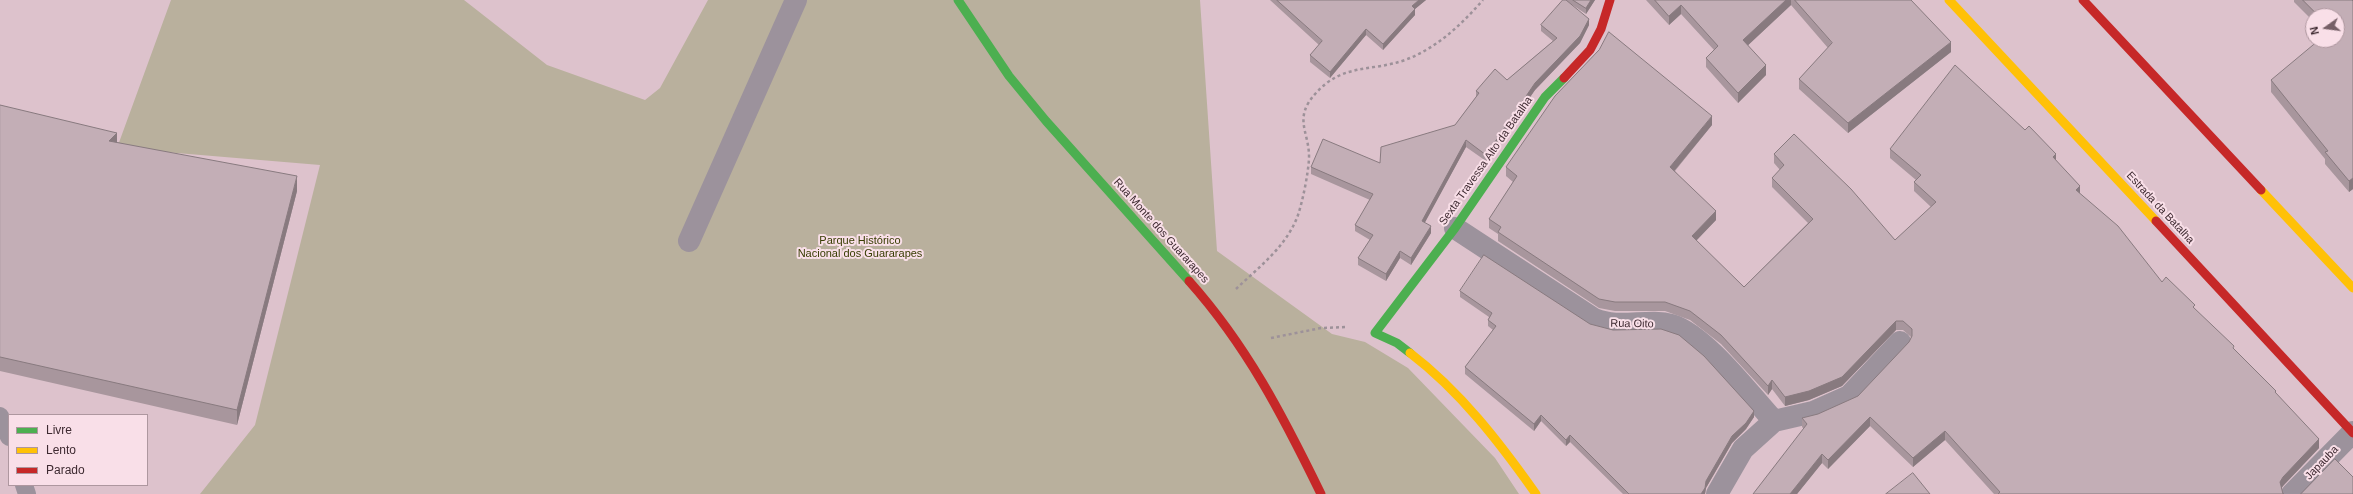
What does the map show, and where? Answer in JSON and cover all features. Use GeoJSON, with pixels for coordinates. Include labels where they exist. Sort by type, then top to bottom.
{"type":"FeatureCollection","features":[{"type":"Feature","properties":{"kind":"main road","name":"Rua Monte dos Guararapes"},"geometry":{"type":"LineString","coordinates":[[958,0],[1009,76],[1214,309],[1240,344],[1286,422],[1321,494]]}},
{"type":"Feature","properties":{"kind":"main road","name":"Sexta Travessa Alto da Batalha"},"geometry":{"type":"LineString","coordinates":[[1375,333],[1455,228],[1545,97],[1590,50],[1600,29],[1610,0]]}},
{"type":"Feature","properties":{"kind":"main road","name":"Estrada da Batalha"},"geometry":{"type":"LineString","coordinates":[[1949,0],[2353,432]]}},
{"type":"Feature","properties":{"kind":"main road"},"geometry":{"type":"LineString","coordinates":[[2083,0],[2353,288]]}},
{"type":"Feature","properties":{"kind":"main road"},"geometry":{"type":"LineString","coordinates":[[1375,333],[1398,344],[1418,360],[1461,402],[1520,472],[1536,494]]}},
{"type":"Feature","properties":{"kind":"street"},"geometry":{"type":"LineString","coordinates":[[689,241],[796,0]]}},
{"type":"Feature","properties":{"kind":"street","name":"Rua Oito"},"geometry":{"type":"LineString","coordinates":[[1455,228],[1594,319],[1607,325],[1671,325],[1688,332],[1710,352],[1774,421]]}},
{"type":"Feature","properties":{"kind":"street"},"geometry":{"type":"LineString","coordinates":[[1717,494],[1743,449],[1774,421],[1813,412],[1849,396],[1900,342]]}},
{"type":"Feature","properties":{"kind":"street","name":"Japauba"},"geometry":{"type":"LineString","coordinates":[[2292,494],[2353,432]]}},
{"type":"Feature","properties":{"kind":"lane"},"geometry":{"type":"LineString","coordinates":[[0,416],[8,435]]}},
{"type":"Feature","properties":{"kind":"path"},"geometry":{"type":"LineString","coordinates":[[1214,309],[1280,246],[1298,216],[1309,158],[1302,117],[1315,94],[1340,74],[1404,60],[1432,48],[1454,31],[1483,0]]}},
{"type":"Feature","properties":{"kind":"path"},"geometry":{"type":"LineString","coordinates":[[1240,344],[1321,328],[1350,327],[1375,333]]}},
{"type":"Feature","properties":{"kind":"green space","name":"Parque Histórico Nacional dos Guararapes"},"geometry":{"type":"Polygon","coordinates":[[[171,0],[464,0],[547,65],[645,100],[660,88],[708,0],[1200,0],[1217,251],[1332,334],[1365,342],[1408,368],[1495,458],[1519,494],[200,494],[255,425],[320,165],[117,148],[171,0]]]}},
{"type":"Feature","properties":{"kind":"building"},"geometry":{"type":"Polygon","coordinates":[[[1277,0],[1419,0],[1412,6],[1415,9],[1383,44],[1366,29],[1330,72],[1310,55],[1322,41],[1277,0]]]}},
{"type":"Feature","properties":{"kind":"building"},"geometry":{"type":"Polygon","coordinates":[[[1563,0],[1566,0],[1589,19],[1580,36],[1535,83],[1486,155],[1466,140],[1422,221],[1431,226],[1411,258],[1400,251],[1386,274],[1358,258],[1373,235],[1355,225],[1373,194],[1311,167],[1323,139],[1380,163],[1381,147],[1455,125],[1479,93],[1476,91],[1495,69],[1507,80],[1557,38],[1541,25],[1563,0]]]}},
{"type":"Feature","properties":{"kind":"building"},"geometry":{"type":"Polygon","coordinates":[[[1573,0],[1591,0],[1586,8],[1573,0]]]}},
{"type":"Feature","properties":{"kind":"building"},"geometry":{"type":"Polygon","coordinates":[[[1655,0],[1786,0],[1743,40],[1766,65],[1738,93],[1706,58],[1718,46],[1681,5],[1669,16],[1655,0]]]}},
{"type":"Feature","properties":{"kind":"building"},"geometry":{"type":"Polygon","coordinates":[[[1795,0],[1911,0],[1951,42],[1848,123],[1799,79],[1832,43],[1795,0]]]}},
{"type":"Feature","properties":{"kind":"building"},"geometry":{"type":"Polygon","coordinates":[[[2303,0],[2353,1],[2353,178],[2349,181],[2325,152],[2328,151],[2271,80],[2309,48],[2345,48],[2345,8],[2311,8],[2303,0]]]}},
{"type":"Feature","properties":{"kind":"building"},"geometry":{"type":"Polygon","coordinates":[[[1609,32],[1712,116],[1670,167],[1716,211],[1692,236],[1744,287],[1813,219],[1772,178],[1784,165],[1774,154],[1794,134],[1851,189],[1895,240],[1936,202],[1914,182],[1921,175],[1890,149],[1955,65],[2025,130],[2029,126],[2056,154],[2053,157],[2080,186],[2076,190],[2118,226],[2162,282],[2166,277],[2195,305],[2193,307],[2234,346],[2233,348],[2276,391],[2275,392],[2319,439],[2283,477],[2280,482],[2283,494],[1998,494],[2000,492],[1945,431],[1913,458],[1870,417],[1828,460],[1822,454],[1790,494],[1753,494],[1807,424],[1802,418],[1818,414],[1858,396],[1909,342],[1912,336],[1912,329],[1903,321],[1896,321],[1842,377],[1809,391],[1785,397],[1772,380],[1768,386],[1721,335],[1690,311],[1665,302],[1615,302],[1599,299],[1498,232],[1501,227],[1489,219],[1517,176],[1506,167],[1555,96],[1599,50],[1609,32]]]}},
{"type":"Feature","properties":{"kind":"building"},"geometry":{"type":"Polygon","coordinates":[[[0,105],[117,133],[109,141],[297,176],[237,410],[0,357],[0,105]]]}},
{"type":"Feature","properties":{"kind":"building"},"geometry":{"type":"Polygon","coordinates":[[[1484,255],[1590,324],[1613,330],[1661,329],[1679,335],[1704,356],[1754,411],[1746,423],[1732,436],[1706,481],[1705,488],[1701,494],[1629,494],[1570,435],[1566,440],[1541,415],[1534,424],[1465,367],[1496,326],[1488,320],[1492,313],[1460,291],[1484,255]]]}},
{"type":"Feature","properties":{"kind":"building"},"geometry":{"type":"Polygon","coordinates":[[[2335,459],[2353,477],[2353,494],[2301,494],[2335,459]]]}},
{"type":"Feature","properties":{"kind":"building"},"geometry":{"type":"Polygon","coordinates":[[[1913,473],[1930,494],[1886,494],[1913,473]]]}},
{"type":"Feature","properties":{"kind":"traffic: fast"},"geometry":{"type":"LineString","coordinates":[[958,0],[1009,76],[1046,121],[1189,281]]}},
{"type":"Feature","properties":{"kind":"traffic: fast"},"geometry":{"type":"LineString","coordinates":[[1410,353],[1397,343],[1375,333],[1455,228],[1545,97],[1564,78]]}},
{"type":"Feature","properties":{"kind":"traffic: slow"},"geometry":{"type":"LineString","coordinates":[[1949,0],[2156,221]]}},
{"type":"Feature","properties":{"kind":"traffic: slow"},"geometry":{"type":"LineString","coordinates":[[2261,190],[2353,288]]}},
{"type":"Feature","properties":{"kind":"traffic: slow"},"geometry":{"type":"LineString","coordinates":[[1410,353],[1446,384],[1462,401],[1493,437],[1536,494]]}},
{"type":"Feature","properties":{"kind":"traffic: jam"},"geometry":{"type":"LineString","coordinates":[[1564,78],[1590,50],[1601,29],[1610,0]]}},
{"type":"Feature","properties":{"kind":"traffic: jam"},"geometry":{"type":"LineString","coordinates":[[2083,0],[2261,190]]}},
{"type":"Feature","properties":{"kind":"traffic: jam"},"geometry":{"type":"LineString","coordinates":[[2156,221],[2353,433]]}},
{"type":"Feature","properties":{"kind":"traffic: jam"},"geometry":{"type":"LineString","coordinates":[[1189,281],[1210,306],[1246,356],[1278,409],[1321,494]]}}]}
